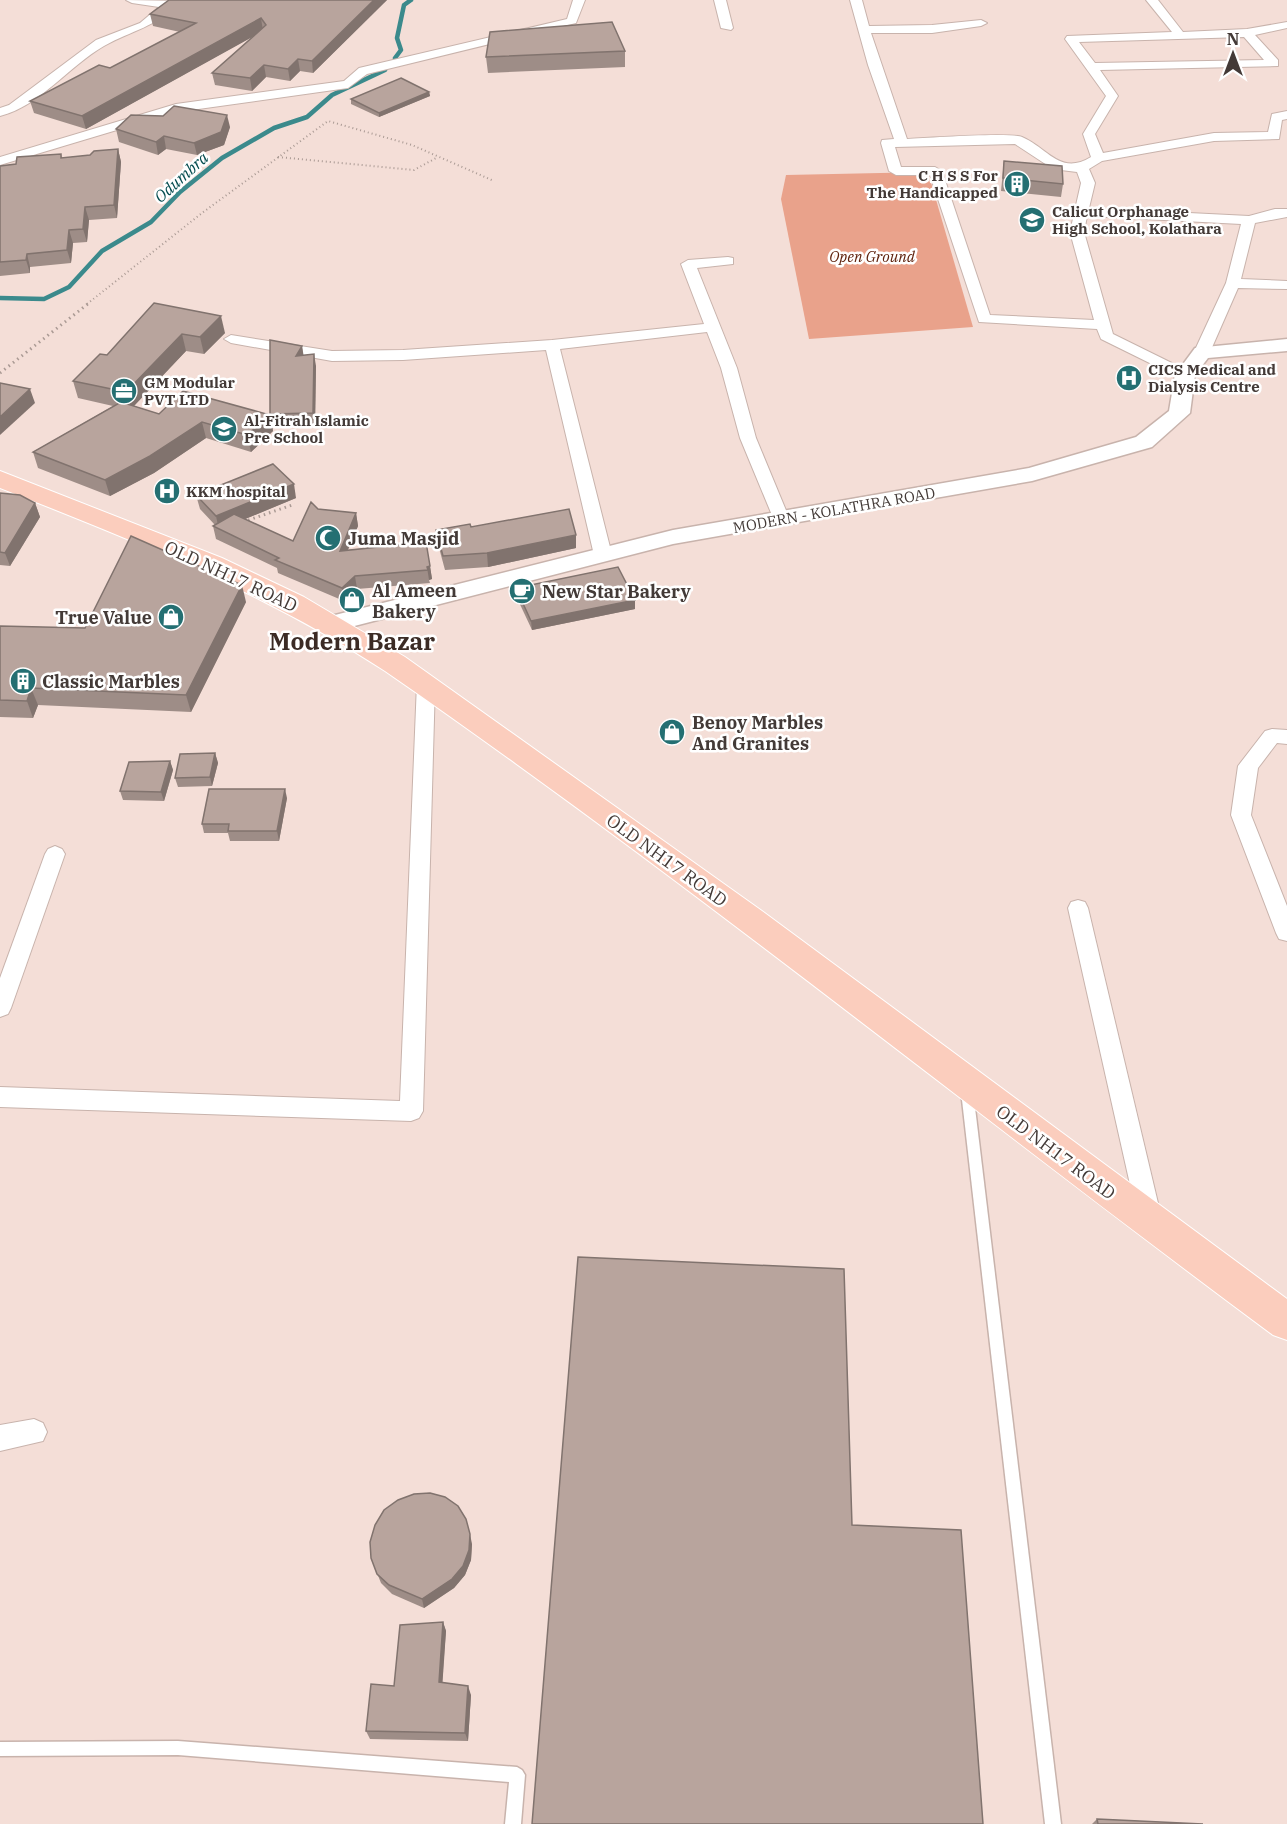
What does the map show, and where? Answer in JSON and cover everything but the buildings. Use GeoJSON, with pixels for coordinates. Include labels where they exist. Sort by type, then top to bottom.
{"type":"FeatureCollection","features":[{"type":"Feature","properties":{"kind":"main road"},"geometry":{"type":"LineString","coordinates":[[1202,352],[1287,345]]}},
{"type":"Feature","properties":{"kind":"main road","name":"MODERN - KOLATHRA ROAD"},"geometry":{"type":"LineString","coordinates":[[331,624],[674,537],[782,520],[1032,474],[1144,442],[1179,413],[1185,375],[1202,352]]}},
{"type":"Feature","properties":{"kind":"main road","name":"OLD NH17 ROAD"},"geometry":{"type":"LineString","coordinates":[[0,479],[130,542],[217,567],[331,624],[426,683],[483,728],[675,864],[1151,1224],[1287,1322]]}},
{"type":"Feature","properties":{"kind":"street"},"geometry":{"type":"LineString","coordinates":[[132,0],[172,3]]}},
{"type":"Feature","properties":{"kind":"street"},"geometry":{"type":"LineString","coordinates":[[0,161],[176,108],[348,84],[363,71],[572,21],[579,0]]}},
{"type":"Feature","properties":{"kind":"street"},"geometry":{"type":"LineString","coordinates":[[720,0],[727,28]]}},
{"type":"Feature","properties":{"kind":"street"},"geometry":{"type":"LineString","coordinates":[[856,0],[863,30],[903,143]]}},
{"type":"Feature","properties":{"kind":"street"},"geometry":{"type":"LineString","coordinates":[[1152,0],[1180,35]]}},
{"type":"Feature","properties":{"kind":"street"},"geometry":{"type":"LineString","coordinates":[[0,111],[13,108],[100,43],[144,25],[172,3]]}},
{"type":"Feature","properties":{"kind":"street"},"geometry":{"type":"LineString","coordinates":[[863,30],[932,29],[981,23]]}},
{"type":"Feature","properties":{"kind":"street"},"geometry":{"type":"LineString","coordinates":[[1098,158],[1089,134],[1112,96],[1071,39],[1247,33],[1287,25]]}},
{"type":"Feature","properties":{"kind":"street"},"geometry":{"type":"LineString","coordinates":[[1247,33],[1281,71],[1287,71]]}},
{"type":"Feature","properties":{"kind":"street"},"geometry":{"type":"LineString","coordinates":[[1091,67],[1274,63]]}},
{"type":"Feature","properties":{"kind":"street"},"geometry":{"type":"LineString","coordinates":[[1104,326],[984,319],[935,171],[896,171],[887,143],[1018,140],[1058,166],[1082,168],[1098,158],[1214,137],[1274,136],[1276,117],[1287,115]]}},
{"type":"Feature","properties":{"kind":"street"},"geometry":{"type":"LineString","coordinates":[[1082,168],[1088,183],[1077,232],[1106,336],[1185,375]]}},
{"type":"Feature","properties":{"kind":"street"},"geometry":{"type":"LineString","coordinates":[[1081,212],[1249,220],[1275,213],[1287,213]]}},
{"type":"Feature","properties":{"kind":"street"},"geometry":{"type":"LineString","coordinates":[[1202,352],[1233,283],[1249,220]]}},
{"type":"Feature","properties":{"kind":"street"},"geometry":{"type":"LineString","coordinates":[[728,261],[688,264],[729,368],[748,438],[782,520]]}},
{"type":"Feature","properties":{"kind":"street"},"geometry":{"type":"LineString","coordinates":[[1233,283],[1287,285]]}},
{"type":"Feature","properties":{"kind":"street"},"geometry":{"type":"LineString","coordinates":[[231,339],[332,356],[403,355],[552,345],[713,327]]}},
{"type":"Feature","properties":{"kind":"street"},"geometry":{"type":"LineString","coordinates":[[552,345],[603,555]]}},
{"type":"Feature","properties":{"kind":"street"},"geometry":{"type":"LineString","coordinates":[[0,1097],[411,1111],[426,683]]}},
{"type":"Feature","properties":{"kind":"street"},"geometry":{"type":"LineString","coordinates":[[1287,737],[1272,736],[1248,766],[1241,815],[1287,933]]}},
{"type":"Feature","properties":{"kind":"street"},"geometry":{"type":"LineString","coordinates":[[0,1008],[55,854]]}},
{"type":"Feature","properties":{"kind":"street"},"geometry":{"type":"LineString","coordinates":[[1078,908],[1151,1224]]}},
{"type":"Feature","properties":{"kind":"street"},"geometry":{"type":"LineString","coordinates":[[0,1438],[34,1432]]}},
{"type":"Feature","properties":{"kind":"lane"},"geometry":{"type":"LineString","coordinates":[[966,1083],[1053,1824]]}},
{"type":"Feature","properties":{"kind":"lane"},"geometry":{"type":"LineString","coordinates":[[0,1749],[178,1748],[517,1775],[513,1824]]}},
{"type":"Feature","properties":{"kind":"path"},"geometry":{"type":"LineString","coordinates":[[0,373],[278,156],[328,121],[412,145],[494,181]]}},
{"type":"Feature","properties":{"kind":"path"},"geometry":{"type":"LineString","coordinates":[[278,156],[414,170],[438,157]]}},
{"type":"Feature","properties":{"kind":"path"},"geometry":{"type":"LineString","coordinates":[[234,525],[295,504]]}},
{"type":"Feature","properties":{"kind":"green space","name":"Open Ground"},"geometry":{"type":"Polygon","coordinates":[[[928,172],[973,327],[809,339],[781,199],[786,175],[928,172]]]}},
{"type":"Feature","properties":{"kind":"waterway","name":"Odumbra"},"geometry":{"type":"LineString","coordinates":[[395,58],[401,50],[397,38],[404,5],[411,0]]}},
{"type":"Feature","properties":{"kind":"waterway","name":"Odumbra"},"geometry":{"type":"LineString","coordinates":[[0,298],[44,299],[69,287],[102,251],[151,222],[180,192],[222,158],[274,128],[307,117],[332,95],[385,70]]}},
{"type":"Feature","properties":{"kind":"place","name":"C H S S For The Handicapped"},"geometry":{"type":"Point","coordinates":[1017,184]}},
{"type":"Feature","properties":{"kind":"place","name":"Calicut Orphanage High School, Kolathara"},"geometry":{"type":"Point","coordinates":[1032,220]}},
{"type":"Feature","properties":{"kind":"place","name":"CICS Medical and Dialysis Centre"},"geometry":{"type":"Point","coordinates":[1129,378]}},
{"type":"Feature","properties":{"kind":"place","name":"GM Modular PVT LTD"},"geometry":{"type":"Point","coordinates":[124,391]}},
{"type":"Feature","properties":{"kind":"place","name":"Al-Fitrah Islamic Pre School"},"geometry":{"type":"Point","coordinates":[224,429]}},
{"type":"Feature","properties":{"kind":"place","name":"KKM hospital"},"geometry":{"type":"Point","coordinates":[167,491]}},
{"type":"Feature","properties":{"kind":"place","name":"Juma Masjid"},"geometry":{"type":"Point","coordinates":[328,538]}},
{"type":"Feature","properties":{"kind":"place","name":"New Star Bakery"},"geometry":{"type":"Point","coordinates":[522,591]}},
{"type":"Feature","properties":{"kind":"place","name":"Al Ameen Bakery"},"geometry":{"type":"Point","coordinates":[352,600]}},
{"type":"Feature","properties":{"kind":"place","name":"True Value"},"geometry":{"type":"Point","coordinates":[171,617]}},
{"type":"Feature","properties":{"kind":"place","name":"Classic Marbles"},"geometry":{"type":"Point","coordinates":[23,681]}},
{"type":"Feature","properties":{"kind":"place","name":"Benoy Marbles And Granites"},"geometry":{"type":"Point","coordinates":[672,732]}},
{"type":"Feature","properties":{"kind":"district","name":"Modern Bazar"},"geometry":{"type":"Point","coordinates":[352,641]}}]}
